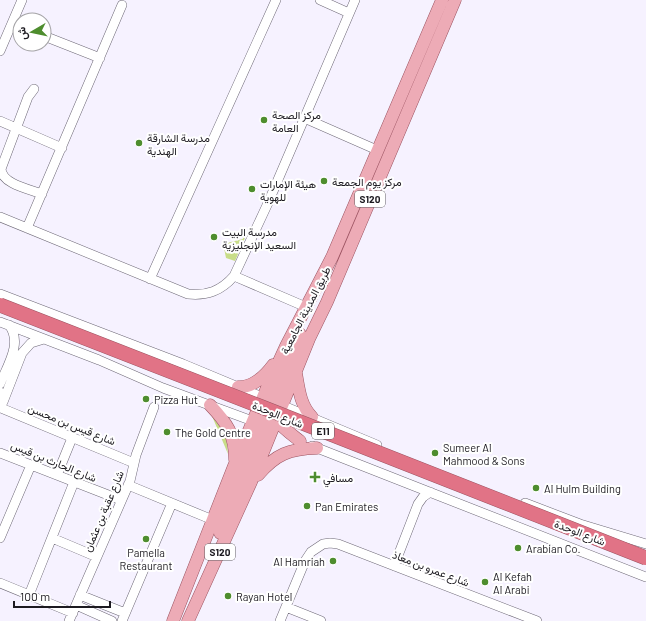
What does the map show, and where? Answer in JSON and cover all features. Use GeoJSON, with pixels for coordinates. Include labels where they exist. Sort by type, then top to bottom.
{"type":"FeatureCollection","features":[{"type":"Feature","properties":{"kind":"highway","name":"شارع الوحدة"},"geometry":{"type":"LineString","coordinates":[[0,305],[646,558]]}},
{"type":"Feature","properties":{"kind":"highway","name":"شارع الوحدة"},"geometry":{"type":"LineString","coordinates":[[3,320],[646,567]]}},
{"type":"Feature","properties":{"kind":"main road","name":"طريق المدينة الجامعية"},"geometry":{"type":"LineString","coordinates":[[267,399],[286,346],[332,257],[442,0]]}},
{"type":"Feature","properties":{"kind":"main road","name":"طريق المدينة الجامعية"},"geometry":{"type":"LineString","coordinates":[[173,621],[234,466],[283,405],[309,339],[327,302],[455,0]]}},
{"type":"Feature","properties":{"kind":"main road"},"geometry":{"type":"LineString","coordinates":[[209,576],[211,556],[267,424],[267,399],[309,315],[314,292]]}},
{"type":"Feature","properties":{"kind":"main road"},"geometry":{"type":"LineString","coordinates":[[238,387],[248,385],[264,376],[286,346]]}},
{"type":"Feature","properties":{"kind":"main road"},"geometry":{"type":"LineString","coordinates":[[296,372],[303,404],[312,418]]}},
{"type":"Feature","properties":{"kind":"main road"},"geometry":{"type":"LineString","coordinates":[[210,405],[229,426],[234,446],[234,466]]}},
{"type":"Feature","properties":{"kind":"main road","name":"طريق المدينة الجامعية"},"geometry":{"type":"LineString","coordinates":[[188,621],[251,482],[267,424]]}},
{"type":"Feature","properties":{"kind":"main road"},"geometry":{"type":"LineString","coordinates":[[267,424],[286,431],[300,441]]}},
{"type":"Feature","properties":{"kind":"main road"},"geometry":{"type":"LineString","coordinates":[[251,482],[267,464],[279,456],[299,449],[317,448]]}},
{"type":"Feature","properties":{"kind":"street"},"geometry":{"type":"LineString","coordinates":[[19,12],[22,0]]}},
{"type":"Feature","properties":{"kind":"street"},"geometry":{"type":"LineString","coordinates":[[150,280],[276,0]]}},
{"type":"Feature","properties":{"kind":"street"},"geometry":{"type":"LineString","coordinates":[[320,0],[349,13]]}},
{"type":"Feature","properties":{"kind":"street"},"geometry":{"type":"LineString","coordinates":[[1,220],[27,228],[150,280],[188,294],[209,294],[218,290],[227,284],[234,276],[355,0]]}},
{"type":"Feature","properties":{"kind":"street"},"geometry":{"type":"LineString","coordinates":[[27,228],[122,5]]}},
{"type":"Feature","properties":{"kind":"street"},"geometry":{"type":"LineString","coordinates":[[0,51],[12,32]]}},
{"type":"Feature","properties":{"kind":"street"},"geometry":{"type":"LineString","coordinates":[[52,39],[100,58]]}},
{"type":"Feature","properties":{"kind":"street"},"geometry":{"type":"LineString","coordinates":[[34,89],[28,97],[15,128],[1,165],[1,172],[8,181],[42,194]]}},
{"type":"Feature","properties":{"kind":"street"},"geometry":{"type":"LineString","coordinates":[[304,118],[377,150]]}},
{"type":"Feature","properties":{"kind":"street"},"geometry":{"type":"LineString","coordinates":[[0,121],[62,148]]}},
{"type":"Feature","properties":{"kind":"street"},"geometry":{"type":"LineString","coordinates":[[234,276],[306,307]]}},
{"type":"Feature","properties":{"kind":"street"},"geometry":{"type":"LineString","coordinates":[[0,294],[184,364],[413,460],[561,517],[646,544]]}},
{"type":"Feature","properties":{"kind":"street"},"geometry":{"type":"LineString","coordinates":[[3,320],[44,339],[99,360],[163,388],[267,424]]}},
{"type":"Feature","properties":{"kind":"street"},"geometry":{"type":"LineString","coordinates":[[0,384],[15,347],[15,335],[3,320]]}},
{"type":"Feature","properties":{"kind":"street"},"geometry":{"type":"LineString","coordinates":[[0,409],[22,353],[31,343],[44,339]]}},
{"type":"Feature","properties":{"kind":"street"},"geometry":{"type":"LineString","coordinates":[[0,392],[2,396],[0,409]]}},
{"type":"Feature","properties":{"kind":"street","name":"شارع عقبة بن عثمان"},"geometry":{"type":"LineString","coordinates":[[72,613],[128,485],[133,472],[134,463],[154,408]]}},
{"type":"Feature","properties":{"kind":"street","name":"شارع قيس بن محسن"},"geometry":{"type":"LineString","coordinates":[[0,409],[134,463]]}},
{"type":"Feature","properties":{"kind":"street"},"geometry":{"type":"LineString","coordinates":[[57,475],[72,438]]}},
{"type":"Feature","properties":{"kind":"street"},"geometry":{"type":"LineString","coordinates":[[300,441],[646,577]]}},
{"type":"Feature","properties":{"kind":"street","name":"شارع الحارث بن قيس"},"geometry":{"type":"LineString","coordinates":[[0,453],[121,500]]}},
{"type":"Feature","properties":{"kind":"street"},"geometry":{"type":"LineString","coordinates":[[0,538],[31,465]]}},
{"type":"Feature","properties":{"kind":"street"},"geometry":{"type":"LineString","coordinates":[[29,595],[74,482]]}},
{"type":"Feature","properties":{"kind":"street"},"geometry":{"type":"LineString","coordinates":[[128,485],[213,520]]}},
{"type":"Feature","properties":{"kind":"street"},"geometry":{"type":"LineString","coordinates":[[413,486],[417,494],[418,504]]}},
{"type":"Feature","properties":{"kind":"street"},"geometry":{"type":"LineString","coordinates":[[394,566],[418,504],[423,497],[430,492]]}},
{"type":"Feature","properties":{"kind":"street"},"geometry":{"type":"LineString","coordinates":[[80,595],[124,617],[172,503]]}},
{"type":"Feature","properties":{"kind":"street"},"geometry":{"type":"LineString","coordinates":[[52,538],[97,557]]}},
{"type":"Feature","properties":{"kind":"street","name":"شارع عمرو بن معاذ"},"geometry":{"type":"LineString","coordinates":[[286,608],[308,556],[317,547],[330,543],[338,544],[537,621]]}},
{"type":"Feature","properties":{"kind":"street"},"geometry":{"type":"LineString","coordinates":[[0,583],[72,613],[112,621]]}},
{"type":"Feature","properties":{"kind":"street"},"geometry":{"type":"LineString","coordinates":[[280,621],[286,608],[321,621]]}},
{"type":"Feature","properties":{"kind":"green space"},"geometry":{"type":"Polygon","coordinates":[[[247,233],[235,261],[226,258],[224,248],[228,247],[227,243],[243,239],[242,234],[247,233]]]}},
{"type":"Feature","properties":{"kind":"green space"},"geometry":{"type":"Polygon","coordinates":[[[212,416],[226,435],[228,454],[212,416]]]}},
{"type":"Feature","properties":{"kind":"place","name":"مركز الصحة العامة"},"geometry":{"type":"Point","coordinates":[264,120]}},
{"type":"Feature","properties":{"kind":"place","name":"مدرسة الشارقة الهندية"},"geometry":{"type":"Point","coordinates":[139,143]}},
{"type":"Feature","properties":{"kind":"place","name":"مركز يوم الجمعة"},"geometry":{"type":"Point","coordinates":[324,181]}},
{"type":"Feature","properties":{"kind":"place","name":"هيئة الإمارات للهوية"},"geometry":{"type":"Point","coordinates":[252,189]}},
{"type":"Feature","properties":{"kind":"place","name":"مدرسة البيت السعيد الإنجليزية"},"geometry":{"type":"Point","coordinates":[214,237]}},
{"type":"Feature","properties":{"kind":"place","name":"Pizza Hut"},"geometry":{"type":"Point","coordinates":[146,399]}},
{"type":"Feature","properties":{"kind":"place","name":"The Gold Centre"},"geometry":{"type":"Point","coordinates":[167,432]}},
{"type":"Feature","properties":{"kind":"place","name":"Sumeer Al Mahmood & Sons"},"geometry":{"type":"Point","coordinates":[435,453]}},
{"type":"Feature","properties":{"kind":"place","name":"مسافي"},"geometry":{"type":"Point","coordinates":[315,477]}},
{"type":"Feature","properties":{"kind":"place","name":"Al Hulm Building"},"geometry":{"type":"Point","coordinates":[536,488]}},
{"type":"Feature","properties":{"kind":"place","name":"Pan Emirates"},"geometry":{"type":"Point","coordinates":[307,506]}},
{"type":"Feature","properties":{"kind":"place","name":"Pamella Restaurant"},"geometry":{"type":"Point","coordinates":[146,539]}},
{"type":"Feature","properties":{"kind":"place","name":"Arabian Co."},"geometry":{"type":"Point","coordinates":[518,548]}},
{"type":"Feature","properties":{"kind":"place","name":"Al Hamriah"},"geometry":{"type":"Point","coordinates":[333,561]}},
{"type":"Feature","properties":{"kind":"place","name":"Al Kefah Al Arabi"},"geometry":{"type":"Point","coordinates":[485,582]}},
{"type":"Feature","properties":{"kind":"place","name":"Rayan Hotel"},"geometry":{"type":"Point","coordinates":[228,596]}}]}
